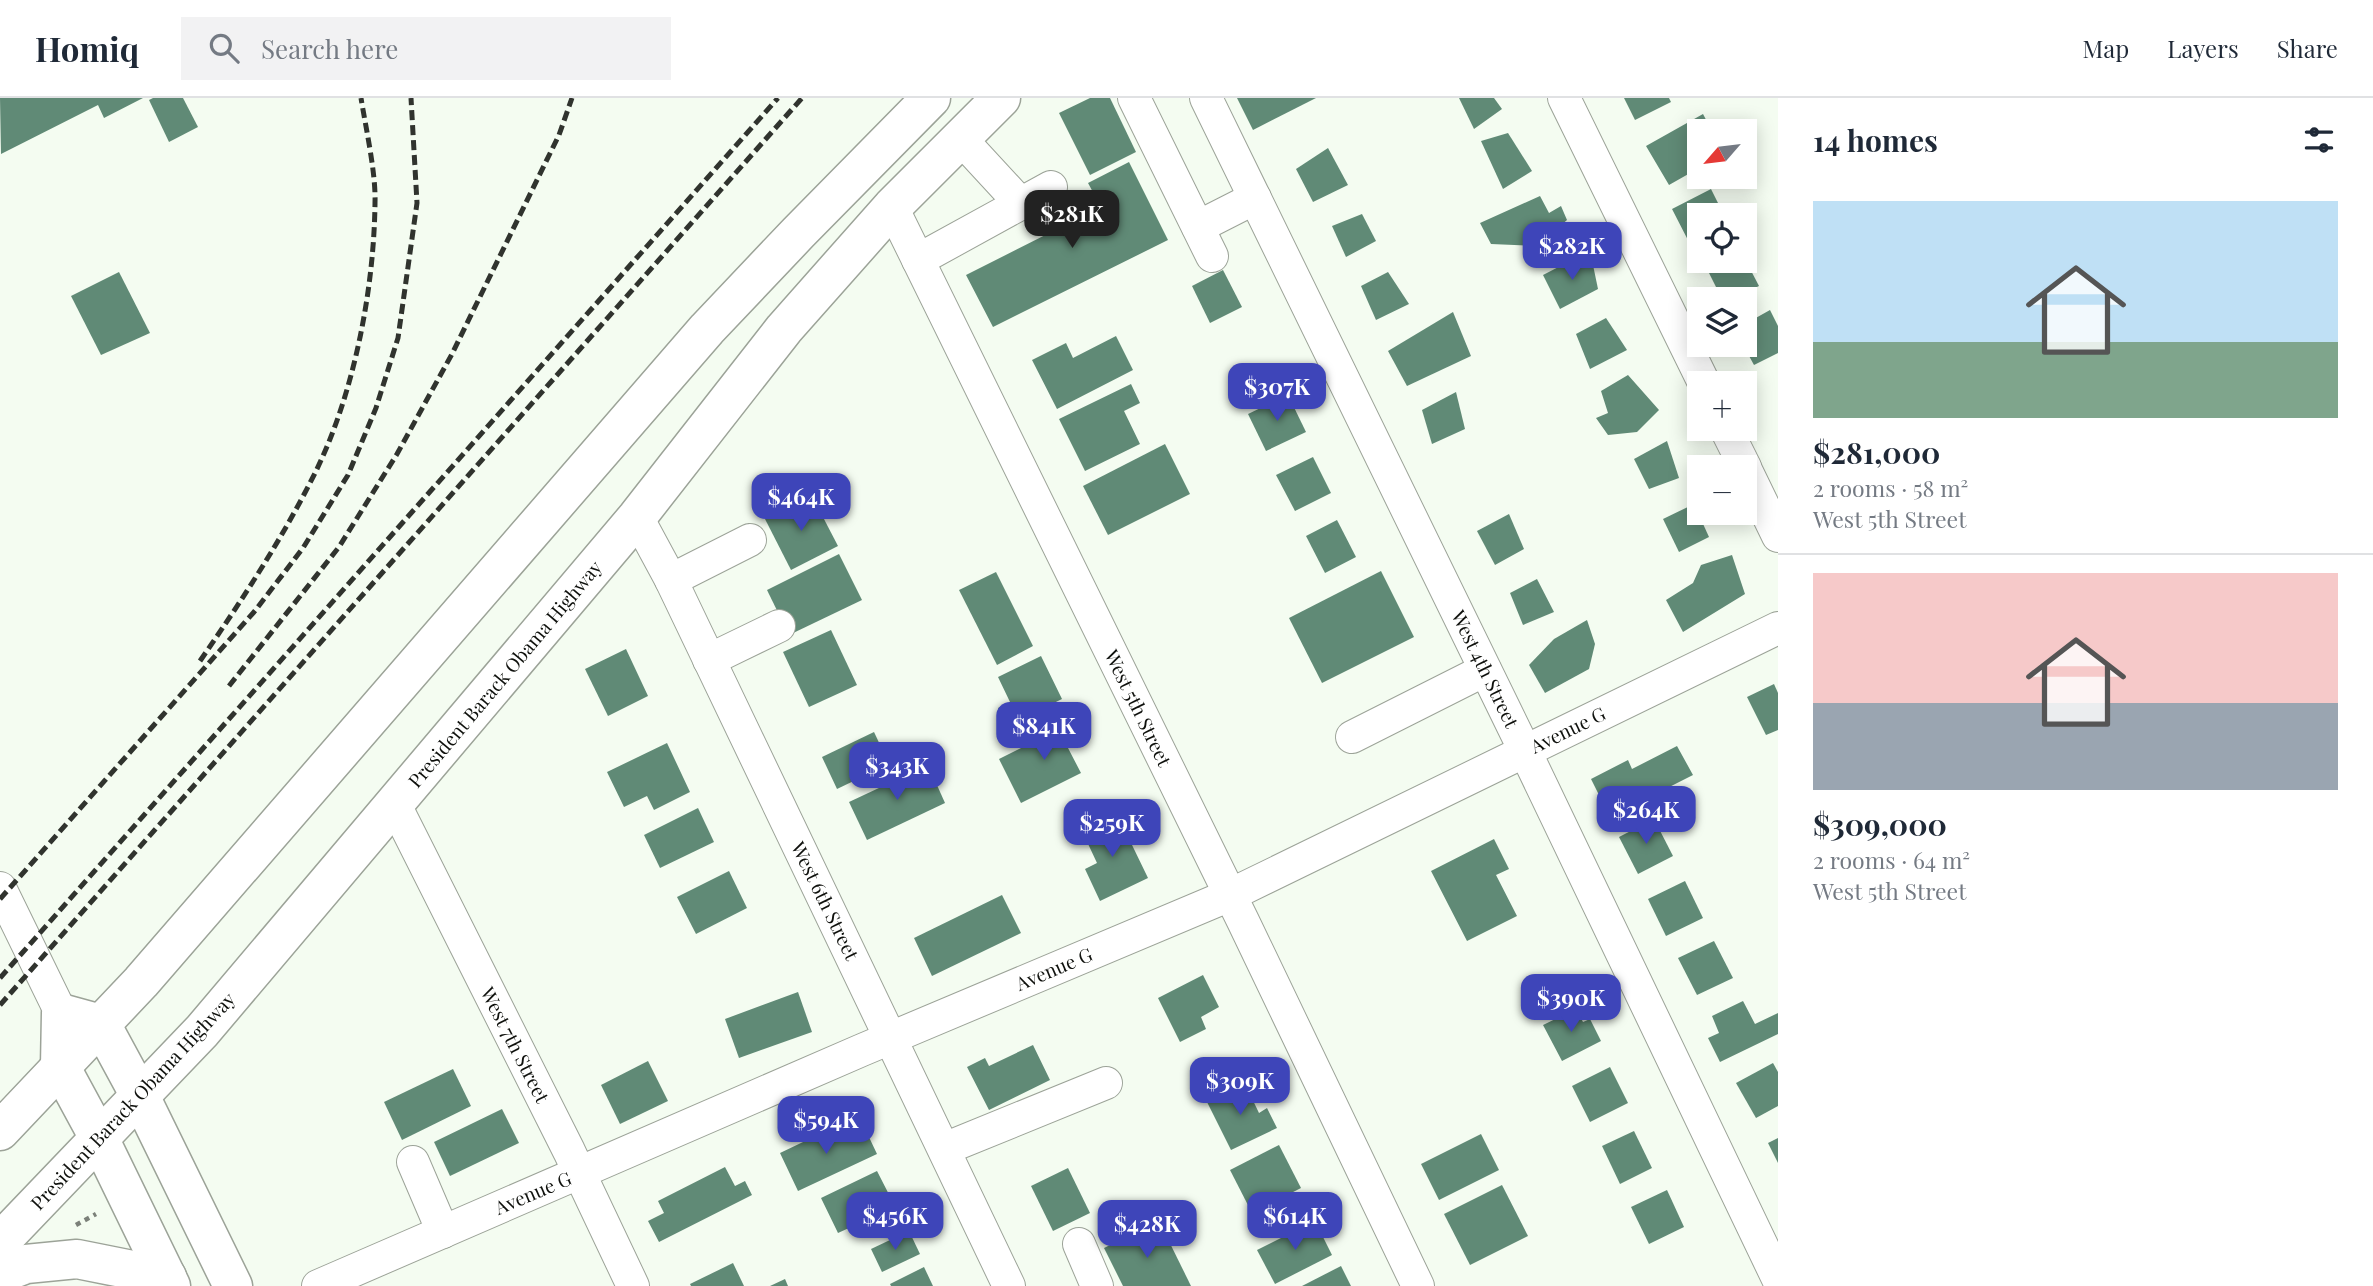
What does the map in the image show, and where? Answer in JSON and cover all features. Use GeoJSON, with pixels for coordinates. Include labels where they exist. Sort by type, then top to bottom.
{"type":"FeatureCollection","features":[{"type":"Feature","properties":{"kind":"main road"},"geometry":{"type":"LineString","coordinates":[[0,1131],[141,982],[707,329],[931,98]]}},
{"type":"Feature","properties":{"kind":"main road","name":"President Barack Obama Highway"},"geometry":{"type":"LineString","coordinates":[[0,1242],[202,1031],[637,517],[784,329],[892,207],[1001,98]]}},
{"type":"Feature","properties":{"kind":"main road"},"geometry":{"type":"LineString","coordinates":[[169,1282],[99,1138],[60,1066],[61,1013],[101,1024],[140,1096],[233,1286]]}},
{"type":"Feature","properties":{"kind":"main road"},"geometry":{"type":"LineString","coordinates":[[0,1274],[26,1264],[77,1259],[169,1282]]}},
{"type":"Feature","properties":{"kind":"street"},"geometry":{"type":"LineString","coordinates":[[1134,98],[1212,256]]}},
{"type":"Feature","properties":{"kind":"street","name":"West 4th Street"},"geometry":{"type":"LineString","coordinates":[[1206,98],[1525,751],[1778,1279]]}},
{"type":"Feature","properties":{"kind":"street"},"geometry":{"type":"LineString","coordinates":[[1564,98],[1698,371]]}},
{"type":"Feature","properties":{"kind":"street"},"geometry":{"type":"LineString","coordinates":[[961,139],[1021,204]]}},
{"type":"Feature","properties":{"kind":"street"},"geometry":{"type":"LineString","coordinates":[[918,260],[1051,187]]}},
{"type":"Feature","properties":{"kind":"street"},"geometry":{"type":"LineString","coordinates":[[1198,227],[1255,198]]}},
{"type":"Feature","properties":{"kind":"street","name":"West 5th Street"},"geometry":{"type":"LineString","coordinates":[[892,207],[1230,895],[1418,1286]]}},
{"type":"Feature","properties":{"kind":"street"},"geometry":{"type":"LineString","coordinates":[[1757,493],[1778,536]]}},
{"type":"Feature","properties":{"kind":"street","name":"West 6th Street"},"geometry":{"type":"LineString","coordinates":[[637,517],[671,580],[1009,1286]]}},
{"type":"Feature","properties":{"kind":"street"},"geometry":{"type":"LineString","coordinates":[[671,580],[750,540]]}},
{"type":"Feature","properties":{"kind":"street"},"geometry":{"type":"LineString","coordinates":[[709,660],[779,626]]}},
{"type":"Feature","properties":{"kind":"street","name":"Avenue G"},"geometry":{"type":"LineString","coordinates":[[318,1286],[890,1038],[1230,895],[1778,628]]}},
{"type":"Feature","properties":{"kind":"street"},"geometry":{"type":"LineString","coordinates":[[1352,737],[1485,670]]}},
{"type":"Feature","properties":{"kind":"street","name":"West 7th Street"},"geometry":{"type":"LineString","coordinates":[[396,805],[633,1286]]}},
{"type":"Feature","properties":{"kind":"street"},"geometry":{"type":"LineString","coordinates":[[0,888],[61,1013]]}},
{"type":"Feature","properties":{"kind":"street"},"geometry":{"type":"LineString","coordinates":[[944,1149],[1106,1083]]}},
{"type":"Feature","properties":{"kind":"street"},"geometry":{"type":"LineString","coordinates":[[413,1162],[443,1232]]}},
{"type":"Feature","properties":{"kind":"street"},"geometry":{"type":"LineString","coordinates":[[1079,1244],[1097,1286]]}},
{"type":"Feature","properties":{"kind":"path"},"geometry":{"type":"LineString","coordinates":[[76,1224],[96,1214]]}},
{"type":"Feature","properties":{"kind":"building"},"geometry":{"type":"Polygon","coordinates":[[[0,98],[143,98],[104,118],[98,105],[1,154],[0,98]]]}},
{"type":"Feature","properties":{"kind":"building"},"geometry":{"type":"Polygon","coordinates":[[[183,98],[198,127],[169,142],[149,100],[183,98]]]}},
{"type":"Feature","properties":{"kind":"building"},"geometry":{"type":"Polygon","coordinates":[[[1090,98],[1110,98],[1136,152],[1090,175],[1059,113],[1090,98]]]}},
{"type":"Feature","properties":{"kind":"building"},"geometry":{"type":"Polygon","coordinates":[[[1237,98],[1316,98],[1253,130],[1237,98]]]}},
{"type":"Feature","properties":{"kind":"building"},"geometry":{"type":"Polygon","coordinates":[[[1459,98],[1494,98],[1502,109],[1474,129],[1459,98]]]}},
{"type":"Feature","properties":{"kind":"building"},"geometry":{"type":"Polygon","coordinates":[[[1624,98],[1669,98],[1671,102],[1635,120],[1624,98]]]}},
{"type":"Feature","properties":{"kind":"building"},"geometry":{"type":"Polygon","coordinates":[[[1687,123],[1687,175],[1669,185],[1646,146],[1687,123]]]}},
{"type":"Feature","properties":{"kind":"building"},"geometry":{"type":"Polygon","coordinates":[[[1508,133],[1532,171],[1503,189],[1481,141],[1508,133]]]}},
{"type":"Feature","properties":{"kind":"building"},"geometry":{"type":"Polygon","coordinates":[[[1328,148],[1348,185],[1313,202],[1296,169],[1328,148]]]}},
{"type":"Feature","properties":{"kind":"building"},"geometry":{"type":"Polygon","coordinates":[[[1129,162],[1168,240],[993,327],[966,275],[1101,207],[1088,183],[1129,162]]]}},
{"type":"Feature","properties":{"kind":"building"},"geometry":{"type":"Polygon","coordinates":[[[1711,189],[1718,203],[1687,203],[1687,238],[1672,209],[1711,189]]]}},
{"type":"Feature","properties":{"kind":"building"},"geometry":{"type":"Polygon","coordinates":[[[1540,196],[1549,213],[1561,206],[1567,220],[1537,246],[1491,244],[1480,223],[1540,196]]]}},
{"type":"Feature","properties":{"kind":"building"},"geometry":{"type":"Polygon","coordinates":[[[1362,214],[1376,241],[1346,257],[1332,226],[1362,214]]]}},
{"type":"Feature","properties":{"kind":"building"},"geometry":{"type":"Polygon","coordinates":[[[1576,258],[1593,265],[1598,289],[1560,309],[1543,275],[1576,258]]]}},
{"type":"Feature","properties":{"kind":"building"},"geometry":{"type":"Polygon","coordinates":[[[1223,270],[1242,307],[1210,323],[1192,286],[1223,270]]]}},
{"type":"Feature","properties":{"kind":"building"},"geometry":{"type":"Polygon","coordinates":[[[119,272],[150,333],[101,355],[71,296],[119,272]]]}},
{"type":"Feature","properties":{"kind":"building"},"geometry":{"type":"Polygon","coordinates":[[[1388,272],[1409,304],[1376,320],[1361,286],[1388,272]]]}},
{"type":"Feature","properties":{"kind":"building"},"geometry":{"type":"Polygon","coordinates":[[[1709,273],[1752,273],[1759,286],[1757,287],[1716,287],[1709,273]]]}},
{"type":"Feature","properties":{"kind":"building"},"geometry":{"type":"Polygon","coordinates":[[[1770,310],[1778,326],[1778,353],[1754,365],[1750,357],[1757,357],[1757,317],[1770,310]]]}},
{"type":"Feature","properties":{"kind":"building"},"geometry":{"type":"Polygon","coordinates":[[[1453,312],[1471,356],[1407,386],[1388,351],[1453,312]]]}},
{"type":"Feature","properties":{"kind":"building"},"geometry":{"type":"Polygon","coordinates":[[[1606,318],[1627,350],[1590,369],[1576,334],[1606,318]]]}},
{"type":"Feature","properties":{"kind":"building"},"geometry":{"type":"Polygon","coordinates":[[[1116,336],[1133,370],[1057,409],[1032,360],[1066,343],[1073,358],[1116,336]]]}},
{"type":"Feature","properties":{"kind":"building"},"geometry":{"type":"Polygon","coordinates":[[[1628,375],[1659,410],[1637,432],[1608,435],[1596,418],[1608,413],[1601,391],[1628,375]]]}},
{"type":"Feature","properties":{"kind":"building"},"geometry":{"type":"Polygon","coordinates":[[[1131,384],[1140,403],[1124,411],[1140,444],[1085,471],[1059,419],[1131,384]]]}},
{"type":"Feature","properties":{"kind":"building"},"geometry":{"type":"Polygon","coordinates":[[[1456,392],[1465,429],[1432,444],[1422,410],[1456,392]]]}},
{"type":"Feature","properties":{"kind":"building"},"geometry":{"type":"Polygon","coordinates":[[[1288,395],[1306,432],[1266,451],[1248,414],[1288,395]]]}},
{"type":"Feature","properties":{"kind":"building"},"geometry":{"type":"Polygon","coordinates":[[[1667,441],[1679,478],[1649,489],[1634,459],[1667,441]]]}},
{"type":"Feature","properties":{"kind":"building"},"geometry":{"type":"Polygon","coordinates":[[[1165,444],[1190,494],[1108,535],[1083,486],[1165,444]]]}},
{"type":"Feature","properties":{"kind":"building"},"geometry":{"type":"Polygon","coordinates":[[[1313,457],[1331,493],[1295,511],[1276,475],[1313,457]]]}},
{"type":"Feature","properties":{"kind":"building"},"geometry":{"type":"Polygon","coordinates":[[[812,496],[838,546],[791,570],[765,519],[812,496]]]}},
{"type":"Feature","properties":{"kind":"building"},"geometry":{"type":"Polygon","coordinates":[[[1687,507],[1687,525],[1704,525],[1709,537],[1679,552],[1663,519],[1687,507]]]}},
{"type":"Feature","properties":{"kind":"building"},"geometry":{"type":"Polygon","coordinates":[[[1509,514],[1524,549],[1495,565],[1477,531],[1509,514]]]}},
{"type":"Feature","properties":{"kind":"building"},"geometry":{"type":"Polygon","coordinates":[[[1337,520],[1356,557],[1325,573],[1306,536],[1337,520]]]}},
{"type":"Feature","properties":{"kind":"building"},"geometry":{"type":"Polygon","coordinates":[[[839,554],[862,600],[789,635],[767,590],[839,554]]]}},
{"type":"Feature","properties":{"kind":"building"},"geometry":{"type":"Polygon","coordinates":[[[1732,555],[1745,594],[1683,632],[1666,600],[1693,583],[1701,565],[1732,555]]]}},
{"type":"Feature","properties":{"kind":"building"},"geometry":{"type":"Polygon","coordinates":[[[1381,571],[1414,637],[1322,683],[1289,618],[1381,571]]]}},
{"type":"Feature","properties":{"kind":"building"},"geometry":{"type":"Polygon","coordinates":[[[996,572],[1033,646],[997,665],[959,590],[996,572]]]}},
{"type":"Feature","properties":{"kind":"building"},"geometry":{"type":"Polygon","coordinates":[[[1537,579],[1554,612],[1523,625],[1510,593],[1537,579]]]}},
{"type":"Feature","properties":{"kind":"building"},"geometry":{"type":"Polygon","coordinates":[[[1587,620],[1595,644],[1589,669],[1545,693],[1529,665],[1554,639],[1587,620]]]}},
{"type":"Feature","properties":{"kind":"building"},"geometry":{"type":"Polygon","coordinates":[[[831,630],[857,685],[809,707],[783,652],[831,630]]]}},
{"type":"Feature","properties":{"kind":"building"},"geometry":{"type":"Polygon","coordinates":[[[626,649],[648,696],[608,716],[585,669],[626,649]]]}},
{"type":"Feature","properties":{"kind":"building"},"geometry":{"type":"Polygon","coordinates":[[[1041,656],[1062,699],[1007,726],[998,708],[1010,702],[998,677],[1041,656]]]}},
{"type":"Feature","properties":{"kind":"building"},"geometry":{"type":"Polygon","coordinates":[[[1774,684],[1778,693],[1778,730],[1766,735],[1747,697],[1774,684]]]}},
{"type":"Feature","properties":{"kind":"building"},"geometry":{"type":"Polygon","coordinates":[[[1080,719],[1089,737],[1068,748],[1081,773],[1021,803],[999,759],[1080,719]]]}},
{"type":"Feature","properties":{"kind":"building"},"geometry":{"type":"Polygon","coordinates":[[[874,732],[889,764],[837,789],[822,757],[874,732]]]}},
{"type":"Feature","properties":{"kind":"building"},"geometry":{"type":"Polygon","coordinates":[[[667,743],[690,792],[654,810],[647,796],[624,807],[607,772],[667,743]]]}},
{"type":"Feature","properties":{"kind":"building"},"geometry":{"type":"Polygon","coordinates":[[[1677,746],[1693,775],[1610,817],[1591,779],[1628,760],[1632,769],[1677,746]]]}},
{"type":"Feature","properties":{"kind":"building"},"geometry":{"type":"Polygon","coordinates":[[[928,765],[945,803],[867,840],[849,802],[928,765]]]}},
{"type":"Feature","properties":{"kind":"building"},"geometry":{"type":"Polygon","coordinates":[[[698,808],[714,842],[660,868],[644,835],[698,808]]]}},
{"type":"Feature","properties":{"kind":"building"},"geometry":{"type":"Polygon","coordinates":[[[1117,814],[1148,878],[1100,901],[1085,869],[1097,863],[1082,831],[1117,814]]]}},
{"type":"Feature","properties":{"kind":"building"},"geometry":{"type":"Polygon","coordinates":[[[1654,819],[1673,856],[1638,874],[1619,837],[1654,819]]]}},
{"type":"Feature","properties":{"kind":"building"},"geometry":{"type":"Polygon","coordinates":[[[1494,839],[1509,869],[1496,875],[1517,916],[1467,941],[1431,871],[1494,839]]]}},
{"type":"Feature","properties":{"kind":"building"},"geometry":{"type":"Polygon","coordinates":[[[729,871],[747,908],[696,934],[677,897],[729,871]]]}},
{"type":"Feature","properties":{"kind":"building"},"geometry":{"type":"Polygon","coordinates":[[[1685,881],[1703,918],[1666,936],[1648,899],[1685,881]]]}},
{"type":"Feature","properties":{"kind":"building"},"geometry":{"type":"Polygon","coordinates":[[[1002,895],[1021,933],[932,976],[914,938],[1002,895]]]}},
{"type":"Feature","properties":{"kind":"building"},"geometry":{"type":"Polygon","coordinates":[[[1714,941],[1733,978],[1697,995],[1678,958],[1714,941]]]}},
{"type":"Feature","properties":{"kind":"building"},"geometry":{"type":"Polygon","coordinates":[[[1203,975],[1219,1007],[1201,1017],[1206,1029],[1180,1042],[1158,998],[1203,975]]]}},
{"type":"Feature","properties":{"kind":"building"},"geometry":{"type":"Polygon","coordinates":[[[798,992],[812,1032],[739,1058],[725,1019],[798,992]]]}},
{"type":"Feature","properties":{"kind":"building"},"geometry":{"type":"Polygon","coordinates":[[[1743,1001],[1755,1024],[1778,1013],[1778,1034],[1720,1062],[1708,1038],[1719,1033],[1712,1016],[1743,1001]]]}},
{"type":"Feature","properties":{"kind":"building"},"geometry":{"type":"Polygon","coordinates":[[[1576,1009],[1583,1022],[1590,1019],[1601,1041],[1562,1061],[1543,1025],[1576,1009]]]}},
{"type":"Feature","properties":{"kind":"building"},"geometry":{"type":"Polygon","coordinates":[[[1033,1045],[1050,1080],[989,1110],[967,1067],[985,1058],[989,1066],[1033,1045]]]}},
{"type":"Feature","properties":{"kind":"building"},"geometry":{"type":"Polygon","coordinates":[[[648,1061],[668,1101],[620,1124],[601,1085],[648,1061]]]}},
{"type":"Feature","properties":{"kind":"building"},"geometry":{"type":"Polygon","coordinates":[[[1773,1063],[1778,1072],[1778,1106],[1756,1118],[1736,1083],[1773,1063]]]}},
{"type":"Feature","properties":{"kind":"building"},"geometry":{"type":"Polygon","coordinates":[[[1610,1067],[1628,1103],[1590,1122],[1572,1086],[1610,1067]]]}},
{"type":"Feature","properties":{"kind":"building"},"geometry":{"type":"Polygon","coordinates":[[[453,1069],[471,1106],[402,1140],[384,1102],[453,1069]]]}},
{"type":"Feature","properties":{"kind":"building"},"geometry":{"type":"Polygon","coordinates":[[[1245,1084],[1259,1113],[1267,1108],[1277,1128],[1231,1150],[1207,1102],[1245,1084]]]}},
{"type":"Feature","properties":{"kind":"building"},"geometry":{"type":"Polygon","coordinates":[[[502,1109],[519,1143],[450,1176],[434,1142],[502,1109]]]}},
{"type":"Feature","properties":{"kind":"building"},"geometry":{"type":"Polygon","coordinates":[[[845,1122],[854,1141],[868,1135],[877,1154],[798,1191],[780,1153],[845,1122]]]}},
{"type":"Feature","properties":{"kind":"building"},"geometry":{"type":"Polygon","coordinates":[[[1634,1131],[1652,1168],[1620,1184],[1602,1146],[1634,1131]]]}},
{"type":"Feature","properties":{"kind":"building"},"geometry":{"type":"Polygon","coordinates":[[[1481,1134],[1499,1170],[1439,1200],[1421,1164],[1481,1134]]]}},
{"type":"Feature","properties":{"kind":"building"},"geometry":{"type":"Polygon","coordinates":[[[1778,1138],[1778,1163],[1768,1143],[1778,1138]]]}},
{"type":"Feature","properties":{"kind":"building"},"geometry":{"type":"Polygon","coordinates":[[[1279,1145],[1301,1188],[1252,1213],[1230,1170],[1279,1145]]]}},
{"type":"Feature","properties":{"kind":"building"},"geometry":{"type":"Polygon","coordinates":[[[725,1167],[735,1186],[745,1181],[752,1195],[659,1242],[648,1221],[664,1213],[658,1201],[725,1167]]]}},
{"type":"Feature","properties":{"kind":"building"},"geometry":{"type":"Polygon","coordinates":[[[1068,1168],[1090,1213],[1053,1231],[1031,1186],[1068,1168]]]}},
{"type":"Feature","properties":{"kind":"building"},"geometry":{"type":"Polygon","coordinates":[[[877,1171],[901,1218],[868,1234],[862,1222],[838,1233],[821,1198],[877,1171]]]}},
{"type":"Feature","properties":{"kind":"building"},"geometry":{"type":"Polygon","coordinates":[[[1502,1185],[1528,1236],[1470,1265],[1444,1214],[1502,1185]]]}},
{"type":"Feature","properties":{"kind":"building"},"geometry":{"type":"Polygon","coordinates":[[[1667,1190],[1684,1227],[1649,1244],[1631,1207],[1667,1190]]]}},
{"type":"Feature","properties":{"kind":"building"},"geometry":{"type":"Polygon","coordinates":[[[1159,1221],[1191,1286],[1123,1286],[1104,1248],[1159,1221]]]}},
{"type":"Feature","properties":{"kind":"building"},"geometry":{"type":"Polygon","coordinates":[[[1315,1221],[1332,1255],[1275,1284],[1257,1250],[1315,1221]]]}},
{"type":"Feature","properties":{"kind":"building"},"geometry":{"type":"Polygon","coordinates":[[[909,1231],[920,1254],[882,1272],[871,1249],[909,1231]]]}},
{"type":"Feature","properties":{"kind":"building"},"geometry":{"type":"Polygon","coordinates":[[[733,1263],[744,1286],[691,1286],[690,1284],[733,1263]]]}},
{"type":"Feature","properties":{"kind":"building"},"geometry":{"type":"Polygon","coordinates":[[[1341,1266],[1351,1286],[1302,1286],[1341,1266]]]}},
{"type":"Feature","properties":{"kind":"building"},"geometry":{"type":"Polygon","coordinates":[[[924,1267],[933,1286],[891,1286],[890,1284],[924,1267]]]}},
{"type":"Feature","properties":{"kind":"building"},"geometry":{"type":"Polygon","coordinates":[[[785,1279],[788,1286],[770,1286],[785,1279]]]}},
{"type":"Feature","properties":{"kind":"railway"},"geometry":{"type":"LineString","coordinates":[[200,661],[261,568],[303,496],[329,441],[351,375],[366,305],[374,236],[375,191],[361,98]]}},
{"type":"Feature","properties":{"kind":"railway"},"geometry":{"type":"LineString","coordinates":[[0,899],[254,612],[303,548],[348,475],[376,408],[398,338],[417,203],[411,98]]}},
{"type":"Feature","properties":{"kind":"railway"},"geometry":{"type":"LineString","coordinates":[[229,686],[339,547],[397,454],[452,354],[559,135],[572,98]]}},
{"type":"Feature","properties":{"kind":"railway"},"geometry":{"type":"LineString","coordinates":[[0,978],[778,98]]}},
{"type":"Feature","properties":{"kind":"railway"},"geometry":{"type":"LineString","coordinates":[[0,1005],[802,98]]}}]}
